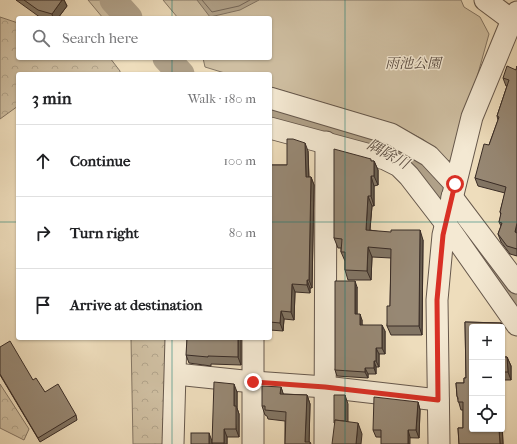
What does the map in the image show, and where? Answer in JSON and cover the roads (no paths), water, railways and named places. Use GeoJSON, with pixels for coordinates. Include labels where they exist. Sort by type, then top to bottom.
{"type":"FeatureCollection","features":[{"type":"Feature","properties":{"kind":"street"},"geometry":{"type":"LineString","coordinates":[[439,444],[437,300],[443,235],[472,117],[515,19],[485,0]]}},
{"type":"Feature","properties":{"kind":"street"},"geometry":{"type":"LineString","coordinates":[[272,99],[391,134],[429,156],[450,205],[517,326]]}},
{"type":"Feature","properties":{"kind":"street"},"geometry":{"type":"LineString","coordinates":[[272,128],[385,159],[399,166],[409,176],[450,205],[517,283]]}},
{"type":"Feature","properties":{"kind":"street"},"geometry":{"type":"LineString","coordinates":[[325,444],[326,142]]}},
{"type":"Feature","properties":{"kind":"street"},"geometry":{"type":"LineString","coordinates":[[173,444],[176,340]]}},
{"type":"Feature","properties":{"kind":"street"},"geometry":{"type":"LineString","coordinates":[[253,340],[253,444]]}},
{"type":"Feature","properties":{"kind":"street"},"geometry":{"type":"LineString","coordinates":[[176,374],[253,382],[325,387],[438,400]]}},
{"type":"Feature","properties":{"kind":"water"},"geometry":{"type":"Polygon","coordinates":[[[197,0],[259,0],[240,10],[209,16],[197,0]]]}},
{"type":"Feature","properties":{"kind":"waterway","name":"隅除川"},"geometry":{"type":"LineString","coordinates":[[113,0],[127,16]]}},
{"type":"Feature","properties":{"kind":"waterway","name":"隅除川"},"geometry":{"type":"LineString","coordinates":[[168,60],[179,72]]}},
{"type":"Feature","properties":{"kind":"waterway","name":"隅除川"},"geometry":{"type":"LineString","coordinates":[[272,116],[364,141],[405,161],[431,184],[463,227]]}},
{"type":"Feature","properties":{"kind":"waterway","name":"隅除川"},"geometry":{"type":"LineString","coordinates":[[488,261],[517,300]]}},
{"type":"Feature","properties":{"kind":"park label","name":"雨池公園"},"geometry":{"type":"Point","coordinates":[413,63]}}]}
